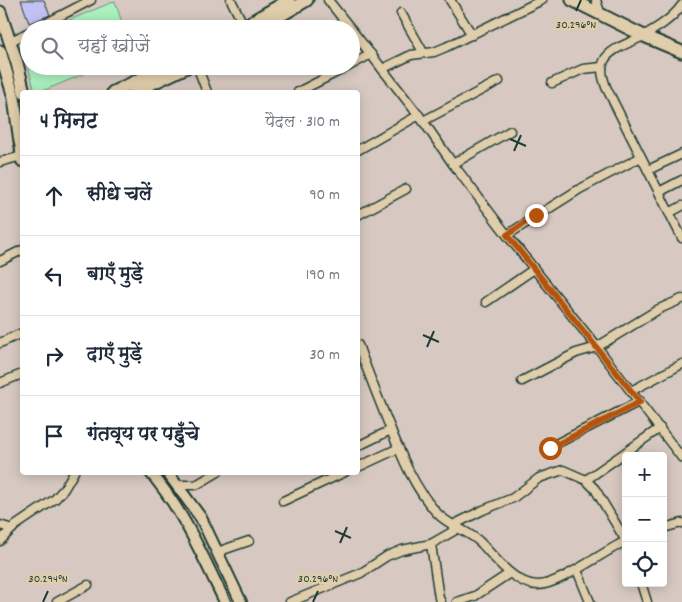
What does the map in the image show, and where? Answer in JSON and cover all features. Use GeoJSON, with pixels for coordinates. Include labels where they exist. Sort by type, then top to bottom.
{"type":"FeatureCollection","features":[{"type":"Feature","properties":{"kind":"highway"},"geometry":{"type":"LineString","coordinates":[[254,20],[289,0]]}},
{"type":"Feature","properties":{"kind":"highway"},"geometry":{"type":"LineString","coordinates":[[273,20],[307,0]]}},
{"type":"Feature","properties":{"kind":"highway"},"geometry":{"type":"LineString","coordinates":[[572,0],[644,36],[682,52]]}},
{"type":"Feature","properties":{"kind":"highway"},"geometry":{"type":"LineString","coordinates":[[0,12],[11,41],[23,90]]}},
{"type":"Feature","properties":{"kind":"highway"},"geometry":{"type":"LineString","coordinates":[[0,51],[14,98],[20,129]]}},
{"type":"Feature","properties":{"kind":"highway"},"geometry":{"type":"LineString","coordinates":[[117,90],[149,75]]}},
{"type":"Feature","properties":{"kind":"highway"},"geometry":{"type":"LineString","coordinates":[[138,90],[170,75]]}},
{"type":"Feature","properties":{"kind":"main road"},"geometry":{"type":"LineString","coordinates":[[153,475],[188,526],[224,602]]}},
{"type":"Feature","properties":{"kind":"main road"},"geometry":{"type":"LineString","coordinates":[[169,475],[200,518],[241,602]]}},
{"type":"Feature","properties":{"kind":"street"},"geometry":{"type":"LineString","coordinates":[[53,20],[92,0]]}},
{"type":"Feature","properties":{"kind":"street"},"geometry":{"type":"LineString","coordinates":[[230,0],[239,20]]}},
{"type":"Feature","properties":{"kind":"street"},"geometry":{"type":"LineString","coordinates":[[328,0],[344,20]]}},
{"type":"Feature","properties":{"kind":"street"},"geometry":{"type":"LineString","coordinates":[[450,0],[472,35]]}},
{"type":"Feature","properties":{"kind":"street"},"geometry":{"type":"LineString","coordinates":[[382,69],[411,55],[434,52],[542,0]]}},
{"type":"Feature","properties":{"kind":"street"},"geometry":{"type":"LineString","coordinates":[[596,0],[601,15]]}},
{"type":"Feature","properties":{"kind":"street"},"geometry":{"type":"LineString","coordinates":[[682,5],[672,17],[644,36],[611,53],[605,59],[602,68],[602,77],[606,87],[682,238]]}},
{"type":"Feature","properties":{"kind":"street"},"geometry":{"type":"LineString","coordinates":[[401,13],[423,52]]}},
{"type":"Feature","properties":{"kind":"street"},"geometry":{"type":"LineString","coordinates":[[11,41],[20,36]]}},
{"type":"Feature","properties":{"kind":"street"},"geometry":{"type":"LineString","coordinates":[[360,40],[421,118],[507,235],[632,391],[682,458]]}},
{"type":"Feature","properties":{"kind":"street"},"geometry":{"type":"LineString","coordinates":[[360,60],[371,54]]}},
{"type":"Feature","properties":{"kind":"street"},"geometry":{"type":"LineString","coordinates":[[552,83],[583,69],[602,68]]}},
{"type":"Feature","properties":{"kind":"street"},"geometry":{"type":"LineString","coordinates":[[200,75],[206,90]]}},
{"type":"Feature","properties":{"kind":"street"},"geometry":{"type":"LineString","coordinates":[[302,90],[332,75]]}},
{"type":"Feature","properties":{"kind":"street"},"geometry":{"type":"LineString","coordinates":[[360,149],[499,81]]}},
{"type":"Feature","properties":{"kind":"street"},"geometry":{"type":"LineString","coordinates":[[453,164],[510,131]]}},
{"type":"Feature","properties":{"kind":"street"},"geometry":{"type":"LineString","coordinates":[[648,170],[682,154]]}},
{"type":"Feature","properties":{"kind":"street"},"geometry":{"type":"LineString","coordinates":[[507,235],[578,190],[641,157]]}},
{"type":"Feature","properties":{"kind":"street"},"geometry":{"type":"LineString","coordinates":[[0,162],[20,158]]}},
{"type":"Feature","properties":{"kind":"street"},"geometry":{"type":"LineString","coordinates":[[659,192],[682,180]]}},
{"type":"Feature","properties":{"kind":"street"},"geometry":{"type":"LineString","coordinates":[[360,214],[406,189]]}},
{"type":"Feature","properties":{"kind":"street"},"geometry":{"type":"LineString","coordinates":[[669,213],[682,206]]}},
{"type":"Feature","properties":{"kind":"street"},"geometry":{"type":"LineString","coordinates":[[0,261],[20,251]]}},
{"type":"Feature","properties":{"kind":"street"},"geometry":{"type":"LineString","coordinates":[[486,302],[534,269]]}},
{"type":"Feature","properties":{"kind":"street"},"geometry":{"type":"LineString","coordinates":[[522,381],[576,353],[597,347],[659,309],[682,299]]}},
{"type":"Feature","properties":{"kind":"street"},"geometry":{"type":"LineString","coordinates":[[0,344],[20,334]]}},
{"type":"Feature","properties":{"kind":"street"},"geometry":{"type":"LineString","coordinates":[[360,350],[391,430],[410,472],[424,495],[438,514],[456,527],[471,534],[510,573],[532,584],[539,585],[577,570],[610,548],[624,542]]}},
{"type":"Feature","properties":{"kind":"street"},"geometry":{"type":"LineString","coordinates":[[632,391],[682,364]]}},
{"type":"Feature","properties":{"kind":"street"},"geometry":{"type":"LineString","coordinates":[[0,383],[20,375]]}},
{"type":"Feature","properties":{"kind":"street"},"geometry":{"type":"LineString","coordinates":[[550,448],[640,402]]}},
{"type":"Feature","properties":{"kind":"street"},"geometry":{"type":"LineString","coordinates":[[586,480],[660,428]]}},
{"type":"Feature","properties":{"kind":"street"},"geometry":{"type":"LineString","coordinates":[[360,445],[391,430]]}},
{"type":"Feature","properties":{"kind":"street"},"geometry":{"type":"LineString","coordinates":[[360,466],[399,448]]}},
{"type":"Feature","properties":{"kind":"street"},"geometry":{"type":"LineString","coordinates":[[290,602],[361,573],[386,556],[402,550],[431,544],[483,510],[513,498],[539,478],[563,470],[586,480],[595,489],[622,534]]}},
{"type":"Feature","properties":{"kind":"street"},"geometry":{"type":"LineString","coordinates":[[0,540],[12,529],[55,499],[72,475]]}},
{"type":"Feature","properties":{"kind":"street"},"geometry":{"type":"LineString","coordinates":[[177,485],[196,485],[213,475]]}},
{"type":"Feature","properties":{"kind":"street"},"geometry":{"type":"LineString","coordinates":[[283,501],[339,475]]}},
{"type":"Feature","properties":{"kind":"street"},"geometry":{"type":"LineString","coordinates":[[0,525],[12,529]]}},
{"type":"Feature","properties":{"kind":"street"},"geometry":{"type":"LineString","coordinates":[[667,527],[681,525]]}},
{"type":"Feature","properties":{"kind":"street"},"geometry":{"type":"LineString","coordinates":[[217,552],[248,542]]}},
{"type":"Feature","properties":{"kind":"street"},"geometry":{"type":"LineString","coordinates":[[431,544],[441,602]]}},
{"type":"Feature","properties":{"kind":"street"},"geometry":{"type":"LineString","coordinates":[[577,570],[590,602]]}},
{"type":"Feature","properties":{"kind":"street"},"geometry":{"type":"LineString","coordinates":[[458,602],[474,596],[510,573]]}},
{"type":"Feature","properties":{"kind":"street"},"geometry":{"type":"LineString","coordinates":[[57,602],[88,585]]}},
{"type":"Feature","properties":{"kind":"street"},"geometry":{"type":"LineString","coordinates":[[642,587],[647,602]]}},
{"type":"Feature","properties":{"kind":"green space"},"geometry":{"type":"Polygon","coordinates":[[[115,1],[121,20],[70,20],[115,1]]]}},
{"type":"Feature","properties":{"kind":"green space"},"geometry":{"type":"Polygon","coordinates":[[[30,75],[81,75],[45,90],[34,90],[30,75]]]}},
{"type":"Feature","properties":{"kind":"building"},"geometry":{"type":"Polygon","coordinates":[[[21,0],[44,0],[50,15],[37,20],[28,20],[21,0]]]}},
{"type":"Feature","properties":{"kind":"route"},"geometry":{"type":"LineString","coordinates":[[536,215],[507,235],[640,402],[609,416],[550,448]]}}]}
